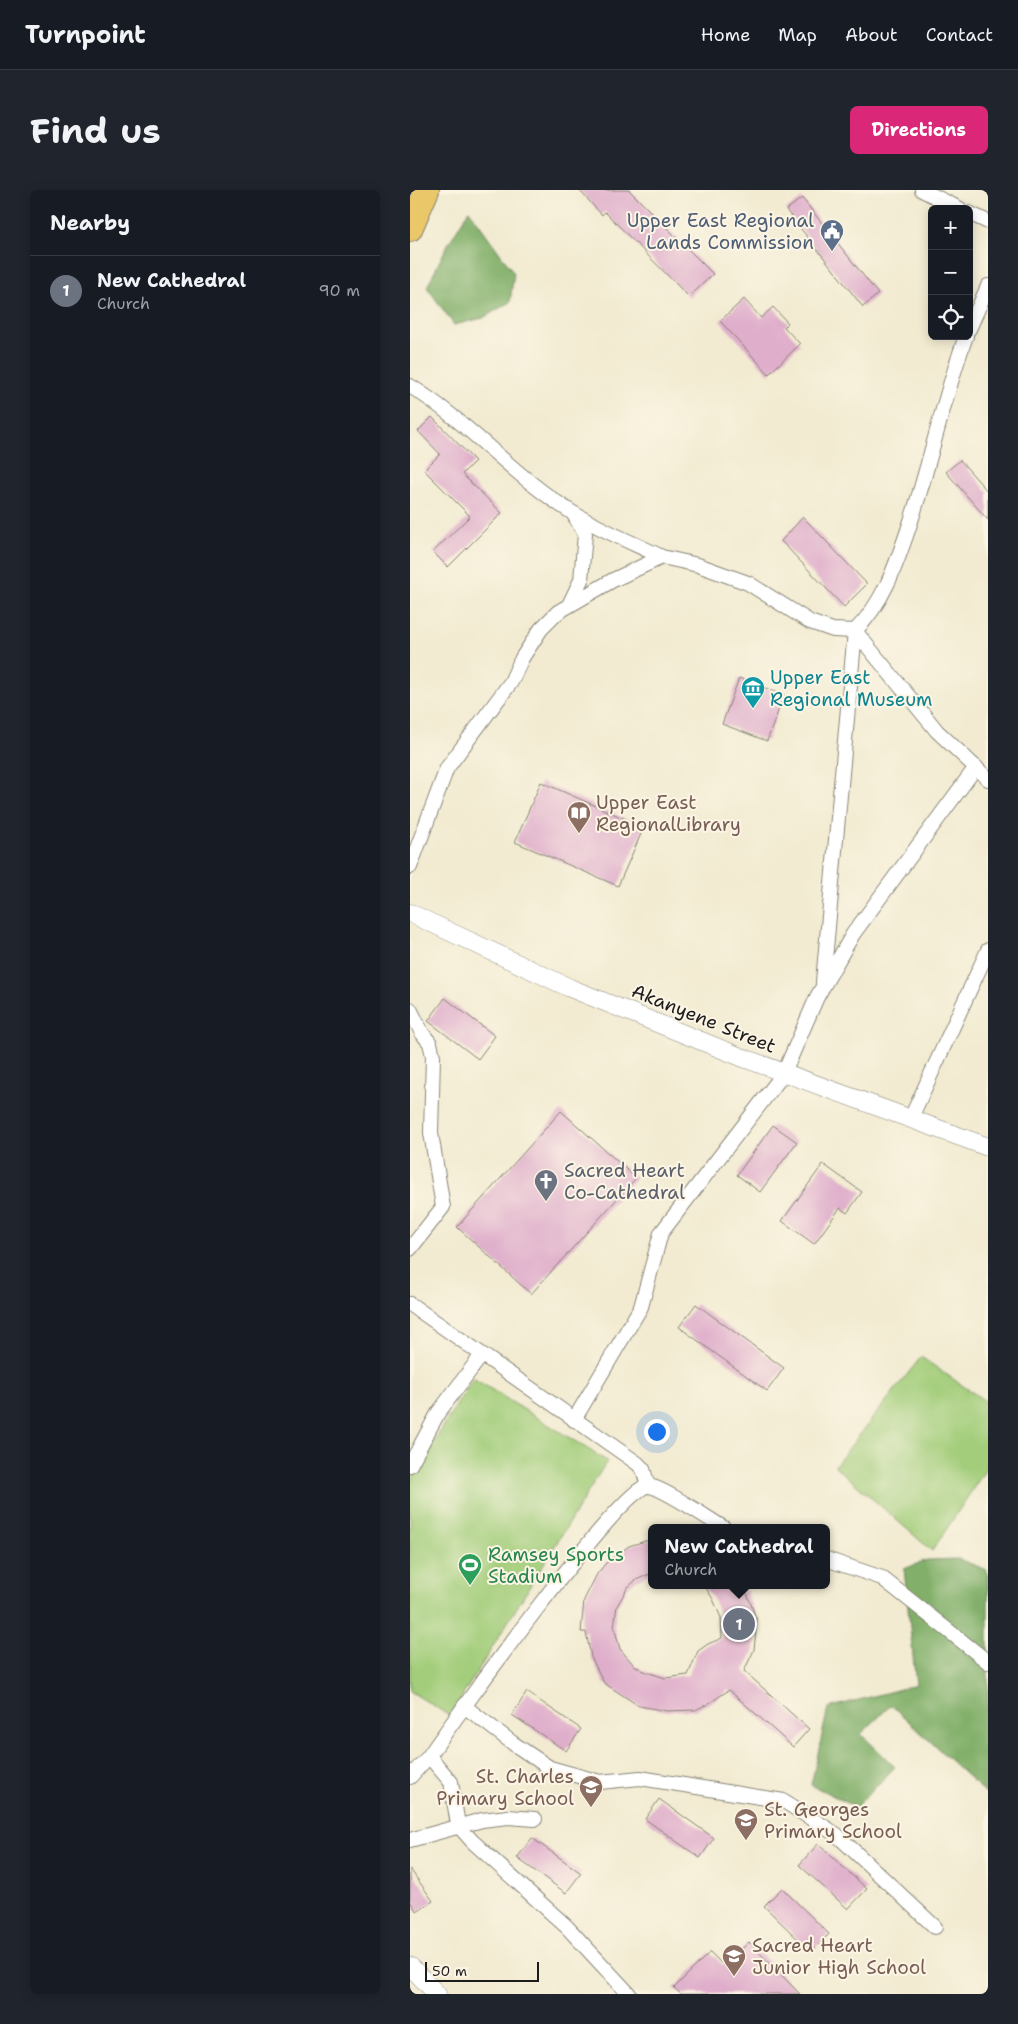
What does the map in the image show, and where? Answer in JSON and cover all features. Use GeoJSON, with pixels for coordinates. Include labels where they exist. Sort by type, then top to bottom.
{"type":"FeatureCollection","features":[{"type":"Feature","properties":{"kind":"highway"},"geometry":{"type":"LineString","coordinates":[[410,229],[427,190]]}},
{"type":"Feature","properties":{"kind":"street"},"geometry":{"type":"LineString","coordinates":[[922,190],[952,205]]}},
{"type":"Feature","properties":{"kind":"street"},"geometry":{"type":"LineString","coordinates":[[973,215],[988,222]]}},
{"type":"Feature","properties":{"kind":"street"},"geometry":{"type":"LineString","coordinates":[[973,319],[988,286]]}},
{"type":"Feature","properties":{"kind":"street"},"geometry":{"type":"LineString","coordinates":[[822,988],[855,632],[871,616],[897,562],[920,495],[965,340]]}},
{"type":"Feature","properties":{"kind":"street"},"geometry":{"type":"LineString","coordinates":[[410,386],[471,431],[512,468],[573,513],[662,558],[698,565],[748,583],[810,622],[833,630],[855,632],[937,731],[988,778]]}},
{"type":"Feature","properties":{"kind":"street"},"geometry":{"type":"LineString","coordinates":[[569,605],[581,580],[585,534],[573,513]]}},
{"type":"Feature","properties":{"kind":"street"},"geometry":{"type":"LineString","coordinates":[[410,867],[447,768],[511,682],[522,658],[541,629],[558,612],[569,605],[642,565],[662,558]]}},
{"type":"Feature","properties":{"kind":"street"},"geometry":{"type":"LineString","coordinates":[[574,1420],[641,1308],[660,1233],[784,1073],[822,988],[853,934],[976,767]]}},
{"type":"Feature","properties":{"kind":"street","name":"Akanyene Street"},"geometry":{"type":"LineString","coordinates":[[410,913],[570,988],[784,1073],[988,1147]]}},
{"type":"Feature","properties":{"kind":"street"},"geometry":{"type":"LineString","coordinates":[[910,1120],[988,950]]}},
{"type":"Feature","properties":{"kind":"street"},"geometry":{"type":"LineString","coordinates":[[410,1009],[422,1033],[430,1043],[433,1056],[431,1133],[443,1207],[410,1249]]}},
{"type":"Feature","properties":{"kind":"street"},"geometry":{"type":"LineString","coordinates":[[410,1304],[481,1356],[637,1463],[643,1469],[648,1486]]}},
{"type":"Feature","properties":{"kind":"street"},"geometry":{"type":"LineString","coordinates":[[410,1465],[438,1413],[481,1356]]}},
{"type":"Feature","properties":{"kind":"street"},"geometry":{"type":"LineString","coordinates":[[410,1777],[429,1756],[464,1706],[598,1530],[638,1489],[648,1486],[660,1490],[717,1524]]}},
{"type":"Feature","properties":{"kind":"street"},"geometry":{"type":"LineString","coordinates":[[830,1559],[882,1578],[988,1662]]}},
{"type":"Feature","properties":{"kind":"street"},"geometry":{"type":"LineString","coordinates":[[464,1706],[514,1744],[550,1768],[600,1782],[640,1778],[784,1801],[837,1835],[935,1927]]}},
{"type":"Feature","properties":{"kind":"street"},"geometry":{"type":"LineString","coordinates":[[429,1756],[451,1782],[458,1825],[472,1841],[567,1927],[629,1994]]}},
{"type":"Feature","properties":{"kind":"street"},"geometry":{"type":"LineString","coordinates":[[410,1840],[458,1825],[508,1817],[535,1819]]}},
{"type":"Feature","properties":{"kind":"street"},"geometry":{"type":"LineString","coordinates":[[410,1966],[437,1994]]}},
{"type":"Feature","properties":{"kind":"green space"},"geometry":{"type":"Polygon","coordinates":[[[469,210],[514,273],[510,302],[483,318],[454,325],[427,287],[447,246],[469,210]]]}},
{"type":"Feature","properties":{"kind":"green space"},"geometry":{"type":"Polygon","coordinates":[[[921,1357],[988,1403],[988,1466],[932,1551],[835,1466],[921,1357]]]}},
{"type":"Feature","properties":{"kind":"green space","name":"Ramsey Sports Stadium"},"geometry":{"type":"Polygon","coordinates":[[[473,1378],[607,1461],[450,1716],[410,1691],[410,1481],[473,1378]]]}},
{"type":"Feature","properties":{"kind":"green space"},"geometry":{"type":"Polygon","coordinates":[[[958,1559],[985,1569],[988,1576],[988,1795],[891,1705],[861,1734],[895,1767],[856,1807],[811,1785],[828,1708],[916,1685],[904,1569],[927,1560],[958,1559]]]}},
{"type":"Feature","properties":{"kind":"building"},"geometry":{"type":"Polygon","coordinates":[[[579,190],[629,190],[713,274],[689,297],[605,212],[602,215],[579,190]]]}},
{"type":"Feature","properties":{"kind":"building","name":"Upper East Regional Lands Commission"},"geometry":{"type":"Polygon","coordinates":[[[802,198],[878,294],[863,307],[786,210],[802,198]]]}},
{"type":"Feature","properties":{"kind":"building"},"geometry":{"type":"Polygon","coordinates":[[[744,299],[761,318],[773,307],[788,323],[784,327],[800,344],[769,374],[720,321],[744,299]]]}},
{"type":"Feature","properties":{"kind":"building"},"geometry":{"type":"Polygon","coordinates":[[[432,417],[475,461],[462,474],[502,513],[448,567],[433,552],[470,516],[424,470],[440,454],[418,431],[432,417]]]}},
{"type":"Feature","properties":{"kind":"building"},"geometry":{"type":"Polygon","coordinates":[[[960,460],[988,492],[988,520],[946,472],[960,460]]]}},
{"type":"Feature","properties":{"kind":"building"},"geometry":{"type":"Polygon","coordinates":[[[803,517],[867,584],[844,607],[781,541],[803,517]]]}},
{"type":"Feature","properties":{"kind":"building","name":"Upper East Regional Museum"},"geometry":{"type":"Polygon","coordinates":[[[739,678],[784,695],[767,741],[722,724],[739,678]]]}},
{"type":"Feature","properties":{"kind":"building","name":"Upper East RegionalLibrary"},"geometry":{"type":"Polygon","coordinates":[[[541,782],[644,827],[618,886],[515,842],[541,782]]]}},
{"type":"Feature","properties":{"kind":"building"},"geometry":{"type":"Polygon","coordinates":[[[445,998],[495,1036],[478,1059],[428,1021],[445,998]]]}},
{"type":"Feature","properties":{"kind":"building","name":"Sacred Heart Co-Cathedral"},"geometry":{"type":"Polygon","coordinates":[[[561,1111],[636,1178],[531,1294],[457,1227],[561,1111]]]}},
{"type":"Feature","properties":{"kind":"building"},"geometry":{"type":"Polygon","coordinates":[[[773,1125],[797,1142],[760,1192],[737,1175],[773,1125]]]}},
{"type":"Feature","properties":{"kind":"building"},"geometry":{"type":"Polygon","coordinates":[[[823,1164],[862,1192],[847,1213],[840,1208],[814,1244],[782,1221],[823,1164]]]}},
{"type":"Feature","properties":{"kind":"building"},"geometry":{"type":"Polygon","coordinates":[[[696,1304],[784,1368],[767,1391],[679,1327],[696,1304]]]}},
{"type":"Feature","properties":{"kind":"building"},"geometry":{"type":"Polygon","coordinates":[[[648,1540],[648,1575],[636,1580],[628,1587],[617,1606],[614,1627],[620,1649],[634,1665],[644,1671],[665,1678],[688,1675],[698,1651],[722,1638],[721,1618],[707,1589],[745,1589],[757,1621],[754,1650],[744,1671],[809,1729],[793,1747],[729,1690],[695,1710],[667,1711],[639,1706],[604,1683],[591,1657],[586,1632],[581,1632],[584,1600],[597,1574],[606,1563],[629,1546],[648,1540]]]}},
{"type":"Feature","properties":{"kind":"building"},"geometry":{"type":"Polygon","coordinates":[[[527,1692],[581,1729],[566,1751],[512,1715],[527,1692]]]}},
{"type":"Feature","properties":{"kind":"building"},"geometry":{"type":"Polygon","coordinates":[[[659,1799],[714,1838],[700,1858],[645,1819],[659,1799]]]}},
{"type":"Feature","properties":{"kind":"building"},"geometry":{"type":"Polygon","coordinates":[[[532,1838],[581,1873],[566,1893],[517,1858],[532,1838]]]}},
{"type":"Feature","properties":{"kind":"building"},"geometry":{"type":"Polygon","coordinates":[[[818,1844],[867,1889],[848,1909],[799,1865],[818,1844]]]}},
{"type":"Feature","properties":{"kind":"building"},"geometry":{"type":"Polygon","coordinates":[[[410,1869],[433,1901],[417,1912],[410,1901],[410,1869]]]}},
{"type":"Feature","properties":{"kind":"building"},"geometry":{"type":"Polygon","coordinates":[[[782,1888],[829,1934],[811,1952],[764,1906],[782,1888]]]}},
{"type":"Feature","properties":{"kind":"building","name":"Sacred Heart Junior High School"},"geometry":{"type":"Polygon","coordinates":[[[749,1942],[800,1994],[681,1994],[674,1988],[710,1952],[724,1966],[749,1942]]]}},
{"type":"Feature","properties":{"kind":"place","name":"Upper East Regional Lands Commission"},"geometry":{"type":"Point","coordinates":[832,252]}},
{"type":"Feature","properties":{"kind":"place","name":"Upper East Regional Museum"},"geometry":{"type":"Point","coordinates":[753,709]}},
{"type":"Feature","properties":{"kind":"place","name":"Upper East RegionalLibrary"},"geometry":{"type":"Point","coordinates":[579,834]}},
{"type":"Feature","properties":{"kind":"place","name":"Sacred Heart Co-Cathedral"},"geometry":{"type":"Point","coordinates":[546,1202]}},
{"type":"Feature","properties":{"kind":"place","name":"Ramsey Sports Stadium"},"geometry":{"type":"Point","coordinates":[470,1586]}},
{"type":"Feature","properties":{"kind":"place","name":"New Cathedral"},"geometry":{"type":"Point","coordinates":[739,1624]}},
{"type":"Feature","properties":{"kind":"place","name":"St. Charles Primary School"},"geometry":{"type":"Point","coordinates":[591,1808]}},
{"type":"Feature","properties":{"kind":"place","name":"St. Georges Primary School"},"geometry":{"type":"Point","coordinates":[746,1841]}},
{"type":"Feature","properties":{"kind":"place","name":"Sacred Heart Junior High School"},"geometry":{"type":"Point","coordinates":[734,1977]}}]}
